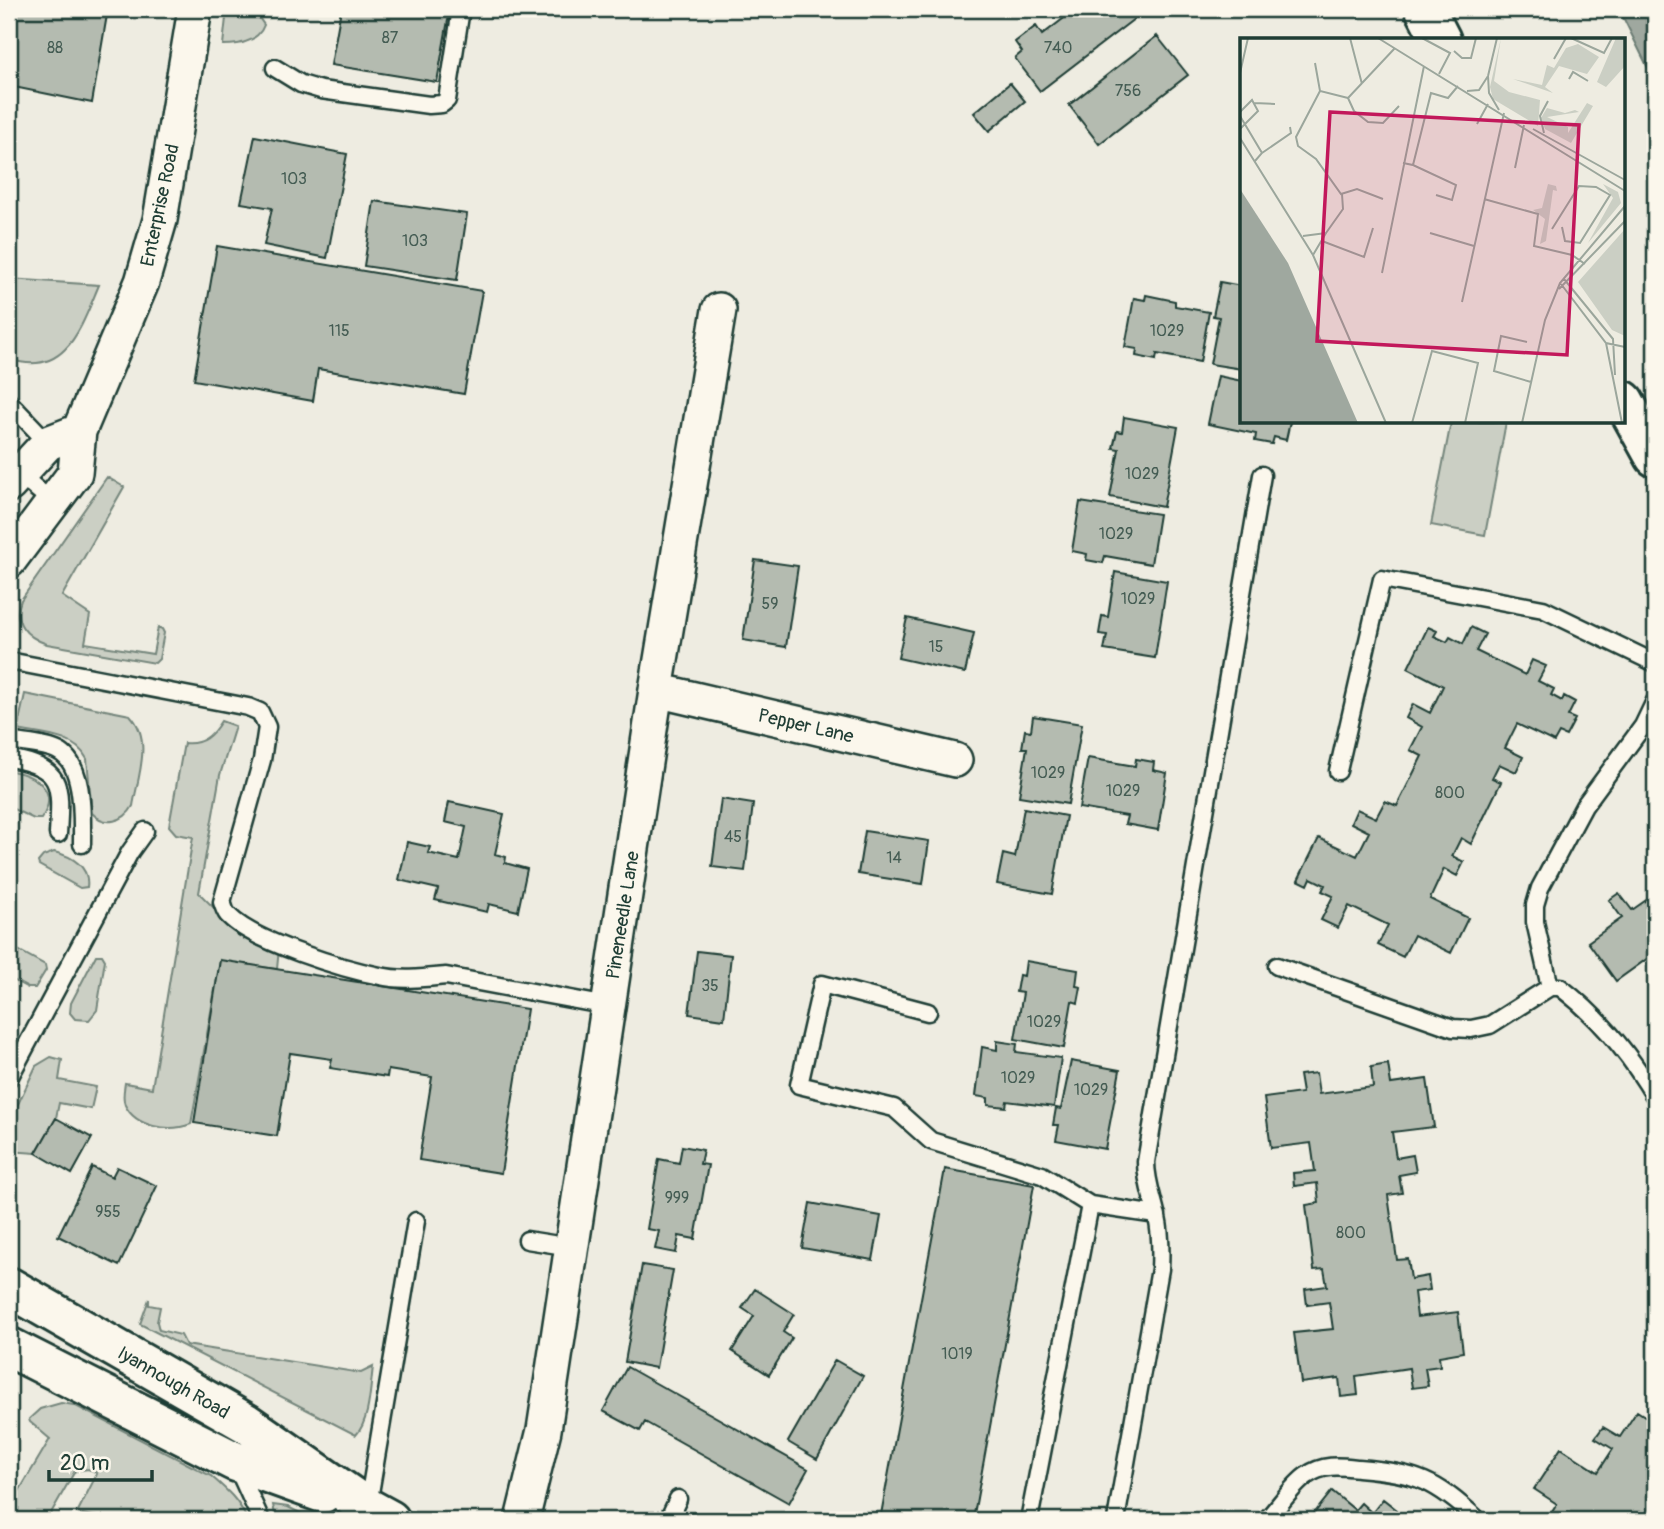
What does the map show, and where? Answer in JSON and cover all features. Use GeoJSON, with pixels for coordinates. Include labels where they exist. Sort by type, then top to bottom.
{"type":"FeatureCollection","features":[{"type":"Feature","properties":{"kind":"main road"},"geometry":{"type":"LineString","coordinates":[[1425,9],[1440,38]]}},
{"type":"Feature","properties":{"kind":"main road"},"geometry":{"type":"LineString","coordinates":[[1626,405],[1655,457]]}},
{"type":"Feature","properties":{"kind":"main road","name":"Iyannough Road"},"geometry":{"type":"LineString","coordinates":[[9,1287],[246,1423],[379,1514]]}},
{"type":"Feature","properties":{"kind":"main road","name":"Iyannough Road"},"geometry":{"type":"LineString","coordinates":[[9,1347],[234,1461],[379,1514]]}},
{"type":"Feature","properties":{"kind":"street","name":"Enterprise Road"},"geometry":{"type":"LineString","coordinates":[[75,473],[79,432],[138,293],[160,220],[195,9]]}},
{"type":"Feature","properties":{"kind":"street","name":"Pineneedle Lane"},"geometry":{"type":"LineString","coordinates":[[522,1520],[544,1430],[656,690],[719,310]]}},
{"type":"Feature","properties":{"kind":"street"},"geometry":{"type":"LineString","coordinates":[[12,474],[48,443],[79,432]]}},
{"type":"Feature","properties":{"kind":"street"},"geometry":{"type":"LineString","coordinates":[[9,561],[75,473]]}},
{"type":"Feature","properties":{"kind":"street","name":"Pepper Lane"},"geometry":{"type":"LineString","coordinates":[[656,690],[955,760]]}},
{"type":"Feature","properties":{"kind":"lane"},"geometry":{"type":"LineString","coordinates":[[275,68],[300,84],[321,90],[429,105],[442,104],[447,100],[461,9]]}},
{"type":"Feature","properties":{"kind":"lane"},"geometry":{"type":"LineString","coordinates":[[9,402],[75,473]]}},
{"type":"Feature","properties":{"kind":"lane"},"geometry":{"type":"LineString","coordinates":[[12,474],[52,502]]}},
{"type":"Feature","properties":{"kind":"lane"},"geometry":{"type":"LineString","coordinates":[[1116,1520],[1160,1269],[1162,1244],[1146,1178],[1146,1162],[1262,475]]}},
{"type":"Feature","properties":{"kind":"lane"},"geometry":{"type":"LineString","coordinates":[[1338,771],[1382,579],[1543,609],[1655,663]]}},
{"type":"Feature","properties":{"kind":"lane"},"geometry":{"type":"LineString","coordinates":[[9,661],[248,707],[260,712],[267,727],[262,760],[222,902],[228,916],[243,926],[311,957],[383,977],[446,976],[608,1006]]}},
{"type":"Feature","properties":{"kind":"lane"},"geometry":{"type":"LineString","coordinates":[[1550,988],[1535,922],[1535,905],[1540,888],[1584,806],[1649,725],[1655,701]]}},
{"type":"Feature","properties":{"kind":"lane"},"geometry":{"type":"LineString","coordinates":[[9,741],[57,750],[68,759],[79,785],[82,844]]}},
{"type":"Feature","properties":{"kind":"lane"},"geometry":{"type":"LineString","coordinates":[[9,758],[35,763],[52,776],[58,788],[60,802],[58,834]]}},
{"type":"Feature","properties":{"kind":"lane"},"geometry":{"type":"LineString","coordinates":[[9,1078],[130,852],[145,831]]}},
{"type":"Feature","properties":{"kind":"lane"},"geometry":{"type":"LineString","coordinates":[[1278,967],[1453,1028],[1472,1029],[1490,1025],[1524,1002],[1550,988],[1560,987],[1577,1000],[1627,1055],[1655,1097]]}},
{"type":"Feature","properties":{"kind":"lane"},"geometry":{"type":"LineString","coordinates":[[929,1012],[822,984],[799,1086],[894,1108],[931,1141],[1042,1175],[1090,1205],[1157,1215]]}},
{"type":"Feature","properties":{"kind":"lane"},"geometry":{"type":"LineString","coordinates":[[1029,1520],[1090,1205]]}},
{"type":"Feature","properties":{"kind":"lane"},"geometry":{"type":"LineString","coordinates":[[379,1514],[416,1221]]}},
{"type":"Feature","properties":{"kind":"lane"},"geometry":{"type":"LineString","coordinates":[[527,1240],[571,1247]]}},
{"type":"Feature","properties":{"kind":"lane"},"geometry":{"type":"LineString","coordinates":[[234,1461],[261,1520]]}},
{"type":"Feature","properties":{"kind":"lane"},"geometry":{"type":"LineString","coordinates":[[1266,1520],[1306,1476],[1330,1465],[1404,1472],[1433,1484],[1478,1520]]}},
{"type":"Feature","properties":{"kind":"lane"},"geometry":{"type":"LineString","coordinates":[[668,1520],[678,1499]]}},
{"type":"Feature","properties":{"kind":"shaded area"},"geometry":{"type":"Polygon","coordinates":[[[227,9],[253,9],[264,25],[261,31],[253,39],[223,45],[227,9]]]}},
{"type":"Feature","properties":{"kind":"shaded area"},"geometry":{"type":"Polygon","coordinates":[[[1619,9],[1655,9],[1655,82],[1619,9]]]}},
{"type":"Feature","properties":{"kind":"shaded area"},"geometry":{"type":"Polygon","coordinates":[[[9,279],[99,285],[78,332],[69,345],[45,362],[28,363],[9,359],[9,279]]]}},
{"type":"Feature","properties":{"kind":"shaded area"},"geometry":{"type":"Polygon","coordinates":[[[1451,424],[1506,424],[1485,535],[1431,525],[1451,424]]]}},
{"type":"Feature","properties":{"kind":"shaded area"},"geometry":{"type":"Polygon","coordinates":[[[107,477],[124,487],[62,596],[90,615],[85,643],[153,654],[158,627],[162,629],[164,633],[159,659],[155,663],[47,644],[27,633],[18,615],[21,600],[107,477]]]}},
{"type":"Feature","properties":{"kind":"shaded area"},"geometry":{"type":"Polygon","coordinates":[[[25,694],[130,715],[141,735],[142,758],[133,806],[125,816],[108,821],[92,813],[87,759],[75,745],[57,737],[17,730],[25,694]]]}},
{"type":"Feature","properties":{"kind":"shaded area"},"geometry":{"type":"Polygon","coordinates":[[[221,721],[235,726],[220,775],[199,893],[231,925],[279,948],[277,969],[220,961],[191,1124],[164,1128],[145,1123],[130,1113],[124,1100],[125,1083],[152,1088],[193,837],[176,834],[169,826],[184,743],[196,743],[206,738],[221,721]]]}},
{"type":"Feature","properties":{"kind":"shaded area"},"geometry":{"type":"Polygon","coordinates":[[[12,771],[38,781],[47,793],[48,801],[41,819],[34,819],[9,807],[9,777],[12,771]]]}},
{"type":"Feature","properties":{"kind":"shaded area"},"geometry":{"type":"Polygon","coordinates":[[[54,852],[67,856],[83,868],[87,887],[80,888],[39,865],[38,862],[43,856],[54,852]]]}},
{"type":"Feature","properties":{"kind":"shaded area"},"geometry":{"type":"Polygon","coordinates":[[[9,945],[45,965],[46,970],[35,988],[28,988],[9,978],[9,945]]]}},
{"type":"Feature","properties":{"kind":"shaded area"},"geometry":{"type":"Polygon","coordinates":[[[96,955],[102,955],[105,960],[97,1010],[89,1020],[75,1019],[70,1013],[71,1003],[96,955]]]}},
{"type":"Feature","properties":{"kind":"shaded area"},"geometry":{"type":"Polygon","coordinates":[[[51,1057],[62,1060],[59,1080],[96,1087],[91,1109],[59,1103],[56,1118],[36,1153],[9,1151],[9,1123],[36,1066],[51,1057]]]}},
{"type":"Feature","properties":{"kind":"shaded area"},"geometry":{"type":"Polygon","coordinates":[[[149,1299],[149,1305],[160,1307],[157,1322],[159,1330],[181,1335],[186,1345],[361,1373],[373,1367],[369,1403],[361,1429],[356,1435],[140,1324],[149,1299]]]}},
{"type":"Feature","properties":{"kind":"shaded area"},"geometry":{"type":"Polygon","coordinates":[[[61,1403],[74,1405],[211,1476],[236,1501],[247,1520],[115,1520],[77,1513],[97,1474],[87,1469],[75,1471],[47,1520],[9,1520],[9,1508],[50,1439],[29,1419],[40,1409],[61,1403]]]}},
{"type":"Feature","properties":{"kind":"shaded area"},"geometry":{"type":"Polygon","coordinates":[[[273,1505],[288,1507],[314,1520],[276,1520],[273,1505]]]}},
{"type":"Feature","properties":{"kind":"building"},"geometry":{"type":"Polygon","coordinates":[[[9,9],[108,9],[92,103],[9,86],[9,9]]]}},
{"type":"Feature","properties":{"kind":"building"},"geometry":{"type":"Polygon","coordinates":[[[341,9],[450,9],[437,82],[331,65],[341,9]]]}},
{"type":"Feature","properties":{"kind":"building"},"geometry":{"type":"Polygon","coordinates":[[[1076,9],[1147,9],[1040,91],[1015,58],[1022,52],[1015,42],[1036,26],[1042,35],[1076,9]]]}},
{"type":"Feature","properties":{"kind":"building"},"geometry":{"type":"Polygon","coordinates":[[[1157,36],[1188,75],[1099,144],[1069,105],[1157,36]]]}},
{"type":"Feature","properties":{"kind":"building"},"geometry":{"type":"Polygon","coordinates":[[[1010,83],[1025,101],[989,131],[974,113],[1010,83]]]}},
{"type":"Feature","properties":{"kind":"building"},"geometry":{"type":"Polygon","coordinates":[[[255,136],[347,154],[327,258],[264,245],[272,208],[241,203],[255,136]]]}},
{"type":"Feature","properties":{"kind":"building"},"geometry":{"type":"Polygon","coordinates":[[[374,201],[467,214],[457,280],[364,266],[374,201]]]}},
{"type":"Feature","properties":{"kind":"building"},"geometry":{"type":"Polygon","coordinates":[[[217,246],[482,291],[464,394],[318,369],[313,401],[194,380],[217,246]]]}},
{"type":"Feature","properties":{"kind":"building"},"geometry":{"type":"Polygon","coordinates":[[[1220,282],[1240,286],[1240,369],[1210,364],[1219,317],[1213,316],[1220,282]]]}},
{"type":"Feature","properties":{"kind":"building"},"geometry":{"type":"Polygon","coordinates":[[[1146,295],[1175,301],[1175,306],[1209,312],[1200,362],[1157,354],[1156,360],[1136,356],[1137,349],[1125,347],[1134,298],[1145,300],[1146,295]]]}},
{"type":"Feature","properties":{"kind":"building"},"geometry":{"type":"Polygon","coordinates":[[[1218,376],[1240,381],[1240,424],[1290,424],[1286,440],[1274,437],[1272,444],[1255,441],[1256,434],[1208,424],[1218,376]]]}},
{"type":"Feature","properties":{"kind":"building"},"geometry":{"type":"Polygon","coordinates":[[[1124,417],[1178,427],[1163,507],[1110,497],[1119,449],[1113,448],[1117,431],[1122,432],[1124,417]]]}},
{"type":"Feature","properties":{"kind":"building"},"geometry":{"type":"Polygon","coordinates":[[[1080,502],[1159,514],[1151,564],[1105,556],[1103,563],[1086,560],[1087,554],[1072,551],[1080,502]]]}},
{"type":"Feature","properties":{"kind":"building"},"geometry":{"type":"Polygon","coordinates":[[[755,560],[798,566],[786,647],[743,640],[755,560]]]}},
{"type":"Feature","properties":{"kind":"building"},"geometry":{"type":"Polygon","coordinates":[[[1115,572],[1167,581],[1155,658],[1104,650],[1107,635],[1099,634],[1102,616],[1108,617],[1115,572]]]}},
{"type":"Feature","properties":{"kind":"building"},"geometry":{"type":"Polygon","coordinates":[[[907,618],[974,633],[965,673],[898,658],[907,618]]]}},
{"type":"Feature","properties":{"kind":"building"},"geometry":{"type":"Polygon","coordinates":[[[1428,627],[1437,631],[1434,636],[1447,642],[1450,637],[1463,644],[1471,627],[1485,634],[1476,651],[1525,675],[1532,660],[1546,666],[1538,681],[1554,689],[1551,695],[1562,701],[1564,696],[1575,702],[1568,716],[1575,719],[1566,736],[1559,733],[1554,742],[1517,724],[1505,748],[1523,757],[1516,772],[1499,764],[1492,778],[1501,782],[1471,844],[1461,838],[1452,856],[1464,862],[1457,876],[1444,869],[1430,899],[1468,918],[1451,953],[1414,935],[1403,957],[1378,945],[1388,925],[1349,906],[1338,928],[1321,920],[1333,896],[1322,891],[1325,885],[1311,878],[1308,885],[1298,880],[1319,838],[1357,856],[1369,832],[1351,823],[1357,809],[1376,818],[1385,801],[1397,806],[1422,756],[1410,750],[1422,727],[1406,718],[1413,704],[1430,713],[1443,686],[1408,668],[1428,627]]]}},
{"type":"Feature","properties":{"kind":"building"},"geometry":{"type":"Polygon","coordinates":[[[1033,716],[1082,724],[1068,804],[1019,796],[1027,748],[1022,748],[1025,730],[1031,731],[1033,716]]]}},
{"type":"Feature","properties":{"kind":"building"},"geometry":{"type":"Polygon","coordinates":[[[1088,758],[1135,766],[1136,759],[1154,762],[1153,770],[1167,773],[1158,830],[1125,824],[1127,816],[1079,808],[1088,758]]]}},
{"type":"Feature","properties":{"kind":"building"},"geometry":{"type":"Polygon","coordinates":[[[721,799],[753,804],[745,871],[712,867],[721,799]]]}},
{"type":"Feature","properties":{"kind":"building"},"geometry":{"type":"Polygon","coordinates":[[[449,802],[504,814],[495,854],[506,857],[505,863],[527,869],[518,911],[489,904],[487,912],[435,900],[438,889],[399,880],[407,842],[430,847],[428,853],[459,860],[466,827],[445,822],[449,802]]]}},
{"type":"Feature","properties":{"kind":"building"},"geometry":{"type":"Polygon","coordinates":[[[1024,808],[1066,816],[1052,894],[997,884],[1003,854],[1015,857],[1024,808]]]}},
{"type":"Feature","properties":{"kind":"building"},"geometry":{"type":"Polygon","coordinates":[[[865,831],[929,841],[923,884],[858,874],[865,831]]]}},
{"type":"Feature","properties":{"kind":"building"},"geometry":{"type":"Polygon","coordinates":[[[1619,893],[1632,910],[1655,894],[1655,962],[1651,956],[1616,981],[1588,942],[1622,918],[1609,900],[1619,893]]]}},
{"type":"Feature","properties":{"kind":"building"},"geometry":{"type":"Polygon","coordinates":[[[697,951],[731,955],[724,1019],[689,1014],[697,951]]]}},
{"type":"Feature","properties":{"kind":"building"},"geometry":{"type":"Polygon","coordinates":[[[220,960],[527,1009],[501,1173],[419,1160],[432,1077],[388,1070],[387,1077],[330,1068],[332,1059],[290,1053],[277,1136],[194,1123],[220,960]]]}},
{"type":"Feature","properties":{"kind":"building"},"geometry":{"type":"Polygon","coordinates":[[[1026,961],[1078,970],[1076,986],[1081,987],[1078,1003],[1072,1001],[1064,1048],[1015,1039],[1023,993],[1016,992],[1019,975],[1024,976],[1026,961]]]}},
{"type":"Feature","properties":{"kind":"building"},"geometry":{"type":"Polygon","coordinates":[[[997,1041],[1017,1044],[1016,1052],[1061,1058],[1054,1107],[1007,1101],[1006,1107],[988,1105],[988,1098],[976,1096],[982,1047],[997,1050],[997,1041]]]}},
{"type":"Feature","properties":{"kind":"building"},"geometry":{"type":"Polygon","coordinates":[[[1071,1061],[1120,1070],[1105,1149],[1056,1140],[1059,1125],[1053,1125],[1056,1108],[1061,1109],[1071,1061]]]}},
{"type":"Feature","properties":{"kind":"building"},"geometry":{"type":"Polygon","coordinates":[[[1388,1064],[1391,1084],[1427,1079],[1434,1127],[1392,1132],[1396,1158],[1413,1155],[1416,1172],[1399,1175],[1402,1193],[1388,1195],[1397,1260],[1408,1259],[1411,1279],[1428,1276],[1430,1290],[1414,1292],[1417,1317],[1458,1312],[1463,1352],[1439,1356],[1440,1366],[1425,1368],[1428,1386],[1412,1388],[1409,1368],[1356,1376],[1358,1395],[1341,1397],[1339,1378],[1301,1383],[1294,1333],[1333,1329],[1329,1302],[1307,1305],[1305,1289],[1327,1286],[1324,1269],[1314,1270],[1306,1205],[1319,1203],[1317,1183],[1294,1186],[1293,1173],[1315,1171],[1311,1143],[1271,1148],[1264,1098],[1302,1093],[1299,1075],[1316,1073],[1319,1094],[1373,1087],[1371,1067],[1388,1064]]]}},
{"type":"Feature","properties":{"kind":"building"},"geometry":{"type":"Polygon","coordinates":[[[56,1118],[92,1138],[72,1174],[36,1153],[56,1118]]]}},
{"type":"Feature","properties":{"kind":"building"},"geometry":{"type":"Polygon","coordinates":[[[682,1146],[703,1150],[700,1164],[708,1165],[695,1239],[679,1236],[676,1253],[655,1249],[659,1231],[647,1229],[659,1159],[679,1163],[682,1146]]]}},
{"type":"Feature","properties":{"kind":"building"},"geometry":{"type":"Polygon","coordinates":[[[92,1167],[112,1177],[117,1167],[157,1186],[119,1266],[58,1236],[92,1167]]]}},
{"type":"Feature","properties":{"kind":"building"},"geometry":{"type":"Polygon","coordinates":[[[945,1169],[1034,1185],[973,1520],[880,1520],[945,1169]]]}},
{"type":"Feature","properties":{"kind":"building"},"geometry":{"type":"Polygon","coordinates":[[[810,1203],[881,1216],[873,1260],[802,1248],[810,1203]]]}},
{"type":"Feature","properties":{"kind":"building"},"geometry":{"type":"Polygon","coordinates":[[[642,1265],[673,1270],[656,1368],[625,1362],[642,1265]]]}},
{"type":"Feature","properties":{"kind":"building"},"geometry":{"type":"Polygon","coordinates":[[[755,1289],[794,1314],[783,1332],[792,1338],[769,1375],[732,1351],[754,1316],[742,1308],[755,1289]]]}},
{"type":"Feature","properties":{"kind":"building"},"geometry":{"type":"Polygon","coordinates":[[[835,1360],[863,1376],[817,1459],[788,1442],[835,1360]]]}},
{"type":"Feature","properties":{"kind":"building"},"geometry":{"type":"Polygon","coordinates":[[[627,1367],[808,1469],[789,1503],[645,1422],[640,1431],[603,1411],[627,1367]]]}},
{"type":"Feature","properties":{"kind":"building"},"geometry":{"type":"Polygon","coordinates":[[[1655,1407],[1655,1520],[1547,1520],[1557,1504],[1534,1489],[1561,1448],[1598,1472],[1613,1449],[1595,1438],[1603,1427],[1620,1437],[1637,1411],[1648,1418],[1655,1407]]]}},
{"type":"Feature","properties":{"kind":"building"},"geometry":{"type":"Polygon","coordinates":[[[1332,1491],[1355,1510],[1361,1503],[1372,1513],[1383,1499],[1397,1510],[1389,1520],[1309,1520],[1332,1491]]]}}]}
